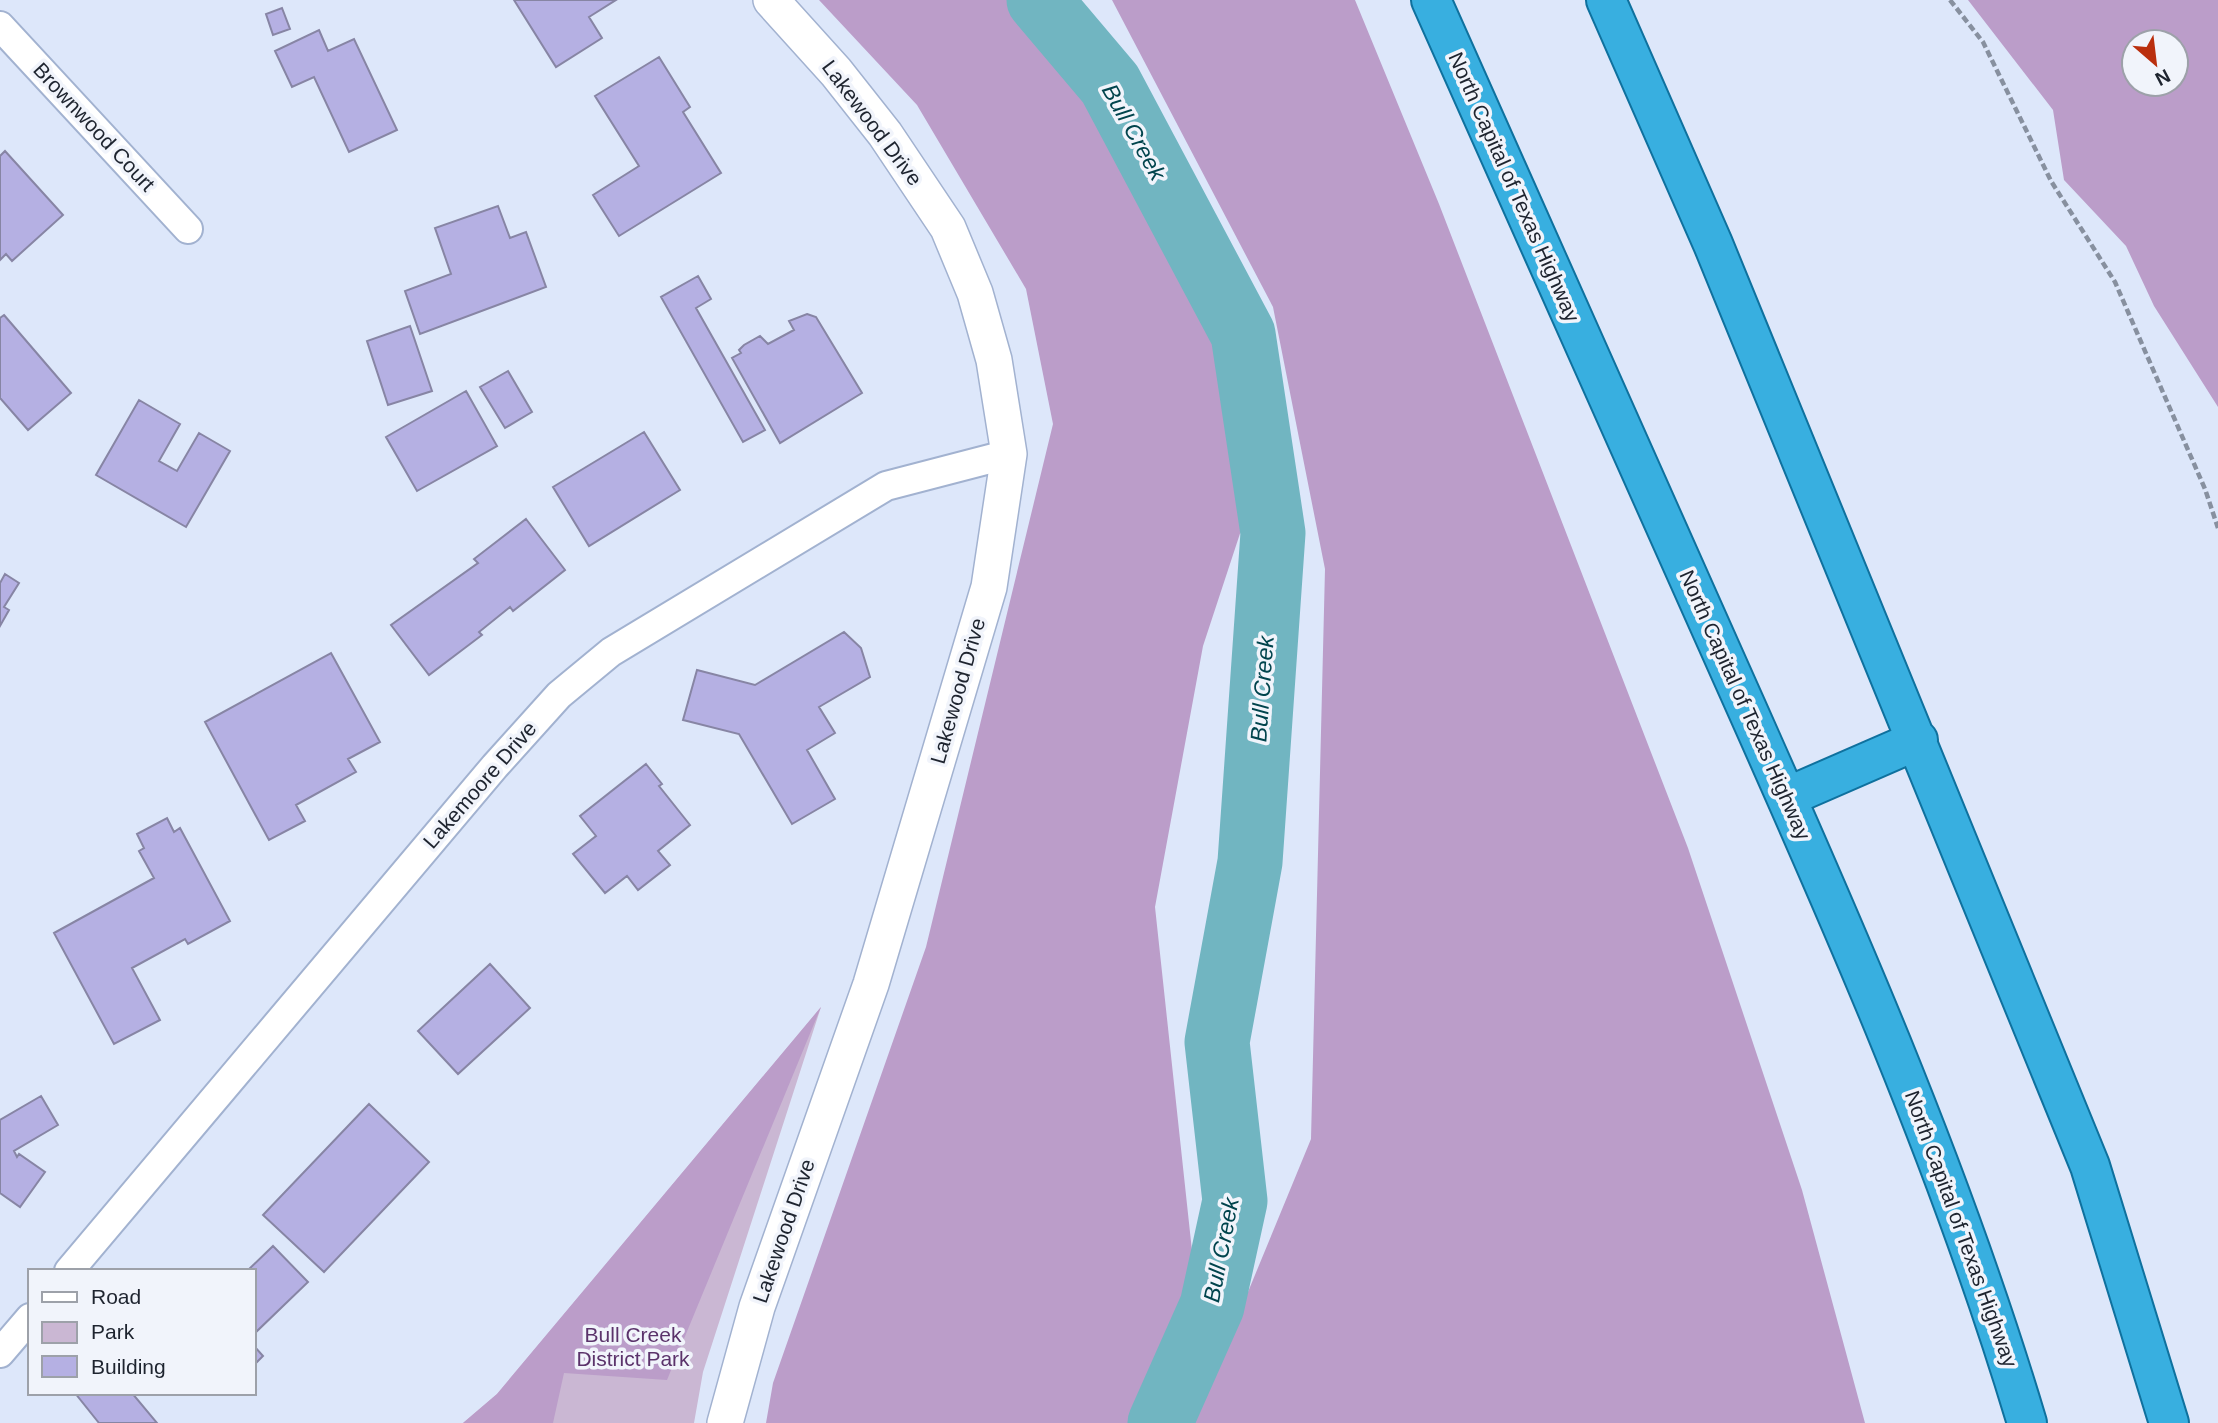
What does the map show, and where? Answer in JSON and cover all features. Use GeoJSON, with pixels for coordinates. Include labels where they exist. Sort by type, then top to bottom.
{"type":"FeatureCollection","features":[{"type":"Feature","properties":{"kind":"highway","name":"North Capital of Texas Highway"},"geometry":{"type":"LineString","coordinates":[[1431,0],[1787,797],[1899,1057],[1939,1161],[2027,1423]]}},
{"type":"Feature","properties":{"kind":"highway"},"geometry":{"type":"LineString","coordinates":[[1606,0],[1713,244],[2090,1166],[2169,1423]]}},
{"type":"Feature","properties":{"kind":"highway"},"geometry":{"type":"LineString","coordinates":[[1787,797],[1918,740]]}},
{"type":"Feature","properties":{"kind":"street","name":"Lakewood Drive"},"geometry":{"type":"LineString","coordinates":[[725,1423],[757,1307],[872,984],[989,587],[1009,454],[994,360],[975,293],[948,228],[885,134],[836,72],[771,0]]}},
{"type":"Feature","properties":{"kind":"street","name":"Brownwood Court"},"geometry":{"type":"LineString","coordinates":[[0,26],[188,229]]}},
{"type":"Feature","properties":{"kind":"street","name":"Lakemoore Drive"},"geometry":{"type":"LineString","coordinates":[[71,1269],[495,766],[559,695],[611,652],[886,486],[1009,454]]}},
{"type":"Feature","properties":{"kind":"street"},"geometry":{"type":"LineString","coordinates":[[0,1353],[28,1320]]}},
{"type":"Feature","properties":{"kind":"path"},"geometry":{"type":"LineString","coordinates":[[1950,0],[1983,42],[2051,181],[2115,282],[2205,489],[2218,528]]}},
{"type":"Feature","properties":{"kind":"green space"},"geometry":{"type":"Polygon","coordinates":[[[819,0],[1008,0],[1108,100],[1213,316],[1254,491],[1203,646],[1155,907],[1196,1288],[1144,1423],[766,1423],[773,1383],[926,947],[1053,424],[1026,289],[917,105],[819,0]]]}},
{"type":"Feature","properties":{"kind":"green space"},"geometry":{"type":"Polygon","coordinates":[[[1112,0],[1355,0],[1439,204],[1688,848],[1802,1190],[1865,1423],[1194,1423],[1311,1139],[1325,569],[1273,307],[1112,0]]]}},
{"type":"Feature","properties":{"kind":"green space"},"geometry":{"type":"Polygon","coordinates":[[[1968,0],[2218,0],[2218,407],[2154,306],[2126,246],[2064,180],[2053,110],[1968,0]]]}},
{"type":"Feature","properties":{"kind":"green space","name":"Bull Creek District Park"},"geometry":{"type":"Polygon","coordinates":[[[821,1007],[703,1372],[694,1423],[463,1423],[497,1394],[821,1007]]]}},
{"type":"Feature","properties":{"kind":"green space","name":"Bull Creek District Park"},"geometry":{"type":"Polygon","coordinates":[[[821,1007],[667,1380],[564,1373],[553,1423],[463,1423],[497,1394],[821,1007]]]}},
{"type":"Feature","properties":{"kind":"building"},"geometry":{"type":"Polygon","coordinates":[[[514,0],[616,0],[589,17],[602,38],[556,67],[514,0]]]}},
{"type":"Feature","properties":{"kind":"building"},"geometry":{"type":"Polygon","coordinates":[[[282,8],[290,29],[273,35],[266,14],[282,8]]]}},
{"type":"Feature","properties":{"kind":"building"},"geometry":{"type":"Polygon","coordinates":[[[319,30],[328,51],[354,39],[397,130],[349,152],[314,77],[292,87],[275,51],[319,30]]]}},
{"type":"Feature","properties":{"kind":"building"},"geometry":{"type":"Polygon","coordinates":[[[659,57],[690,107],[683,112],[721,173],[619,236],[593,195],[639,166],[595,96],[659,57]]]}},
{"type":"Feature","properties":{"kind":"building"},"geometry":{"type":"Polygon","coordinates":[[[5,151],[63,215],[12,261],[6,254],[0,260],[0,156],[5,151]]]}},
{"type":"Feature","properties":{"kind":"building"},"geometry":{"type":"Polygon","coordinates":[[[498,206],[510,238],[526,232],[546,287],[420,334],[405,291],[451,274],[435,228],[498,206]]]}},
{"type":"Feature","properties":{"kind":"building"},"geometry":{"type":"Polygon","coordinates":[[[698,276],[711,299],[696,308],[765,430],[743,442],[661,297],[698,276]]]}},
{"type":"Feature","properties":{"kind":"building"},"geometry":{"type":"Polygon","coordinates":[[[807,314],[816,317],[862,393],[780,443],[732,358],[741,353],[739,350],[744,345],[760,336],[768,344],[794,330],[789,321],[807,314]]]}},
{"type":"Feature","properties":{"kind":"building"},"geometry":{"type":"Polygon","coordinates":[[[4,315],[71,393],[28,430],[0,398],[0,318],[4,315]]]}},
{"type":"Feature","properties":{"kind":"building"},"geometry":{"type":"Polygon","coordinates":[[[410,326],[432,391],[388,405],[367,341],[410,326]]]}},
{"type":"Feature","properties":{"kind":"building"},"geometry":{"type":"Polygon","coordinates":[[[508,371],[532,412],[505,428],[480,387],[508,371]]]}},
{"type":"Feature","properties":{"kind":"building"},"geometry":{"type":"Polygon","coordinates":[[[466,391],[497,446],[417,491],[386,437],[466,391]]]}},
{"type":"Feature","properties":{"kind":"building"},"geometry":{"type":"Polygon","coordinates":[[[139,400],[180,424],[159,461],[177,471],[199,433],[230,451],[186,527],[96,475],[139,400]]]}},
{"type":"Feature","properties":{"kind":"building"},"geometry":{"type":"Polygon","coordinates":[[[644,432],[680,490],[589,546],[553,487],[644,432]]]}},
{"type":"Feature","properties":{"kind":"building"},"geometry":{"type":"Polygon","coordinates":[[[526,519],[565,570],[513,611],[510,607],[479,632],[482,635],[429,675],[391,625],[478,563],[474,559],[526,519]]]}},
{"type":"Feature","properties":{"kind":"building"},"geometry":{"type":"Polygon","coordinates":[[[5,574],[19,583],[4,607],[9,610],[0,626],[0,583],[5,574]]]}},
{"type":"Feature","properties":{"kind":"building"},"geometry":{"type":"Polygon","coordinates":[[[844,632],[861,648],[870,677],[819,707],[835,733],[807,750],[835,799],[792,824],[739,734],[683,720],[697,670],[755,685],[844,632]]]}},
{"type":"Feature","properties":{"kind":"building"},"geometry":{"type":"Polygon","coordinates":[[[331,653],[380,742],[348,759],[356,772],[296,805],[305,821],[269,840],[205,722],[331,653]]]}},
{"type":"Feature","properties":{"kind":"building"},"geometry":{"type":"Polygon","coordinates":[[[646,764],[662,784],[659,786],[690,825],[658,851],[670,865],[638,890],[627,876],[605,893],[573,854],[596,836],[580,816],[646,764]]]}},
{"type":"Feature","properties":{"kind":"building"},"geometry":{"type":"Polygon","coordinates":[[[167,818],[174,832],[180,828],[230,921],[188,944],[185,939],[132,968],[160,1020],[114,1044],[54,933],[154,878],[139,851],[144,848],[137,834],[167,818]]]}},
{"type":"Feature","properties":{"kind":"building"},"geometry":{"type":"Polygon","coordinates":[[[490,964],[530,1008],[458,1074],[418,1031],[490,964]]]}},
{"type":"Feature","properties":{"kind":"building"},"geometry":{"type":"Polygon","coordinates":[[[41,1096],[58,1125],[14,1151],[17,1157],[19,1154],[45,1172],[20,1207],[0,1193],[0,1120],[41,1096]]]}},
{"type":"Feature","properties":{"kind":"building"},"geometry":{"type":"Polygon","coordinates":[[[369,1104],[429,1162],[324,1272],[263,1215],[369,1104]]]}},
{"type":"Feature","properties":{"kind":"building"},"geometry":{"type":"Polygon","coordinates":[[[273,1246],[308,1282],[256,1332],[256,1269],[249,1269],[273,1246]]]}},
{"type":"Feature","properties":{"kind":"building"},"geometry":{"type":"Polygon","coordinates":[[[256,1348],[263,1356],[256,1363],[256,1348]]]}},
{"type":"Feature","properties":{"kind":"building"},"geometry":{"type":"Polygon","coordinates":[[[77,1395],[134,1395],[157,1423],[99,1423],[77,1395]]]}},
{"type":"Feature","properties":{"kind":"waterway","name":"Bull Creek"},"geometry":{"type":"LineString","coordinates":[[1039,0],[1110,84],[1243,334],[1273,533],[1250,862],[1217,1042],[1235,1201],[1212,1306],[1160,1423]]}}]}
